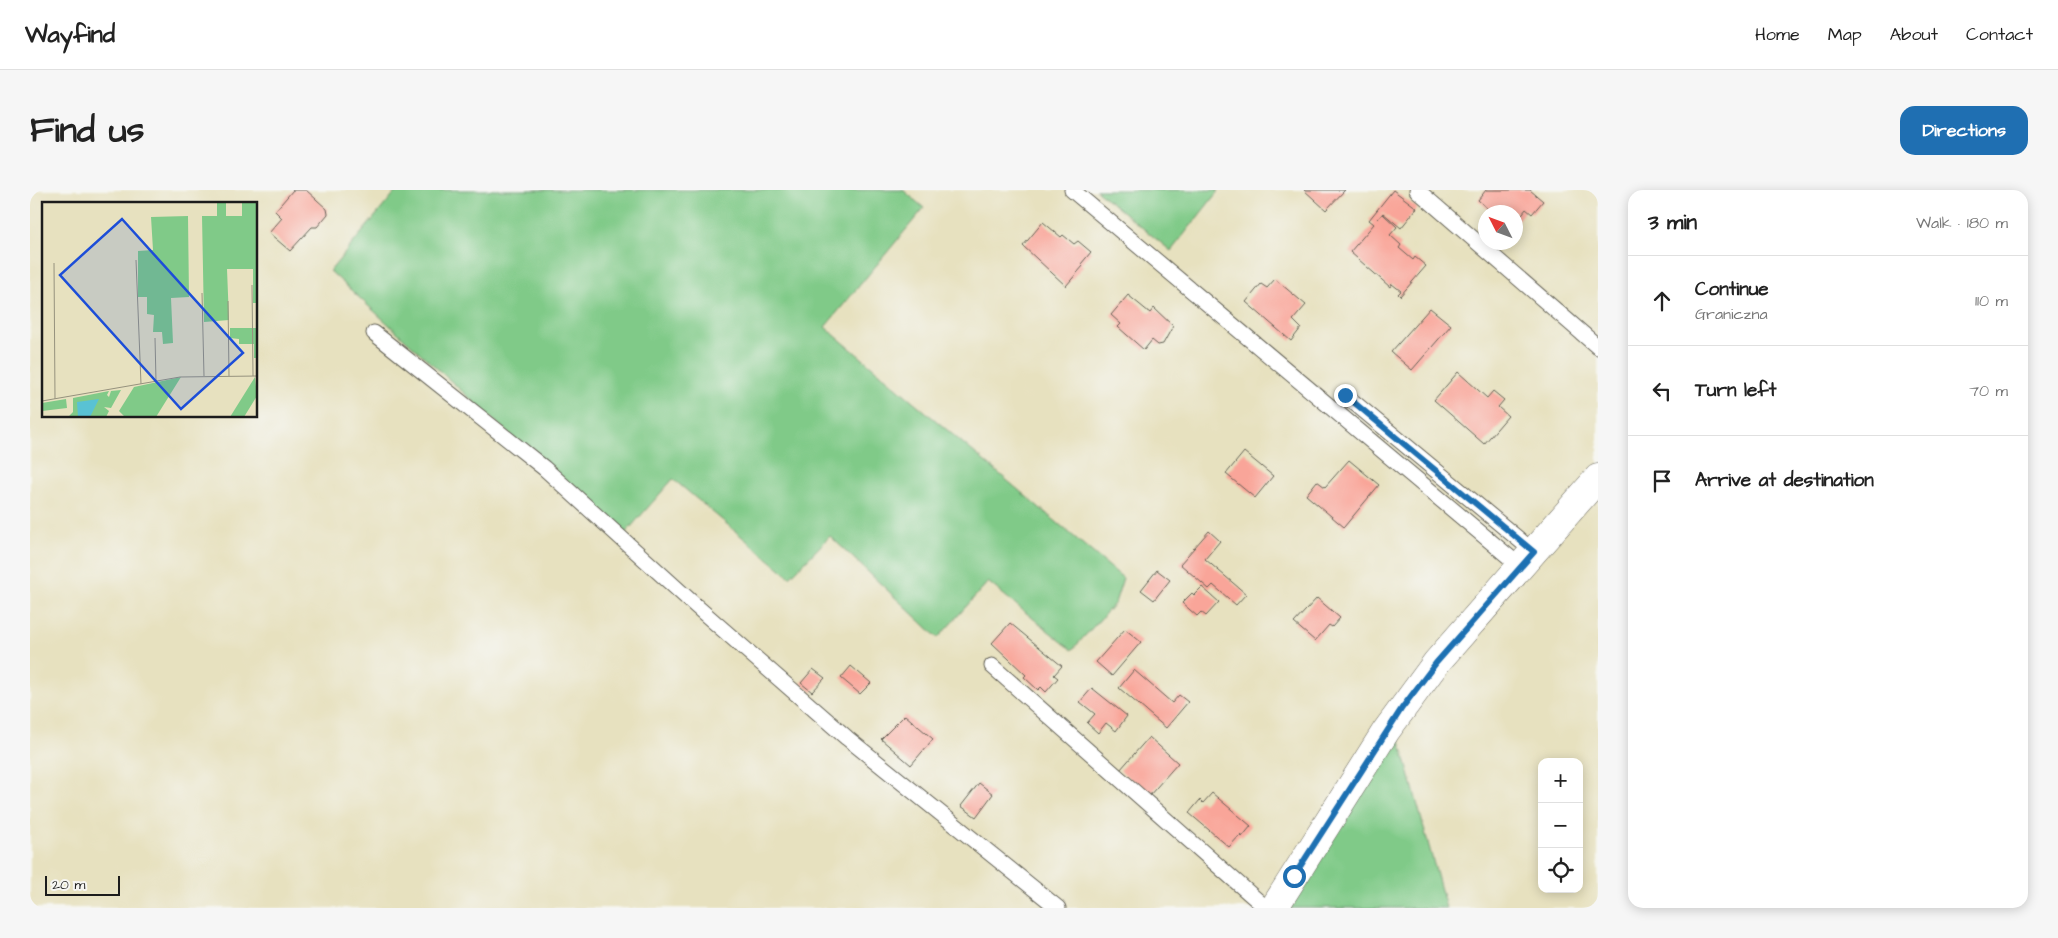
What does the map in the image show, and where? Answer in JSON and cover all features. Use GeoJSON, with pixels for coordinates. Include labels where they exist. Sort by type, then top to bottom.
{"type":"FeatureCollection","features":[{"type":"Feature","properties":{"kind":"street"},"geometry":{"type":"LineString","coordinates":[[1274,908],[1402,708],[1436,663],[1598,478]]}},
{"type":"Feature","properties":{"kind":"lane"},"geometry":{"type":"LineString","coordinates":[[1072,190],[1527,559]]}},
{"type":"Feature","properties":{"kind":"lane"},"geometry":{"type":"LineString","coordinates":[[1417,190],[1598,347]]}},
{"type":"Feature","properties":{"kind":"lane"},"geometry":{"type":"LineString","coordinates":[[374,333],[544,468],[696,606],[847,738],[1058,908]]}},
{"type":"Feature","properties":{"kind":"lane"},"geometry":{"type":"LineString","coordinates":[[1345,395],[1527,559]]}},
{"type":"Feature","properties":{"kind":"lane"},"geometry":{"type":"LineString","coordinates":[[992,666],[1266,908]]}},
{"type":"Feature","properties":{"kind":"green space"},"geometry":{"type":"Polygon","coordinates":[[[397,190],[903,190],[924,208],[825,327],[1123,578],[1115,603],[1072,650],[988,582],[938,638],[830,536],[790,577],[673,479],[622,537],[330,271],[397,190]]]}},
{"type":"Feature","properties":{"kind":"green space"},"geometry":{"type":"Polygon","coordinates":[[[1096,190],[1219,190],[1171,251],[1096,190]]]}},
{"type":"Feature","properties":{"kind":"green space"},"geometry":{"type":"Polygon","coordinates":[[[1396,726],[1446,908],[1290,908],[1396,726]]]}},
{"type":"Feature","properties":{"kind":"building"},"geometry":{"type":"Polygon","coordinates":[[[293,190],[306,190],[327,209],[328,214],[317,227],[312,227],[290,251],[269,233],[282,218],[275,211],[293,190]]]}},
{"type":"Feature","properties":{"kind":"building"},"geometry":{"type":"Polygon","coordinates":[[[1304,190],[1345,190],[1326,210],[1304,190]]]}},
{"type":"Feature","properties":{"kind":"building"},"geometry":{"type":"Polygon","coordinates":[[[1393,190],[1417,208],[1401,228],[1383,213],[1378,219],[1383,214],[1397,227],[1390,235],[1401,245],[1399,248],[1413,260],[1415,257],[1426,266],[1400,296],[1398,294],[1401,291],[1392,284],[1390,287],[1350,252],[1374,224],[1369,220],[1393,190]]]}},
{"type":"Feature","properties":{"kind":"building"},"geometry":{"type":"Polygon","coordinates":[[[1486,190],[1530,190],[1543,201],[1532,214],[1526,209],[1523,213],[1523,205],[1483,205],[1478,200],[1486,190]]]}},
{"type":"Feature","properties":{"kind":"building"},"geometry":{"type":"Polygon","coordinates":[[[1043,222],[1061,237],[1063,235],[1074,244],[1078,241],[1091,252],[1081,264],[1083,266],[1066,286],[1023,246],[1043,222]]]}},
{"type":"Feature","properties":{"kind":"building"},"geometry":{"type":"Polygon","coordinates":[[[1275,279],[1306,305],[1293,320],[1301,328],[1291,341],[1246,302],[1261,284],[1267,288],[1275,279]]]}},
{"type":"Feature","properties":{"kind":"building"},"geometry":{"type":"Polygon","coordinates":[[[1128,295],[1150,313],[1154,308],[1173,326],[1163,344],[1158,345],[1152,340],[1144,350],[1118,327],[1121,324],[1111,315],[1128,295]]]}},
{"type":"Feature","properties":{"kind":"building"},"geometry":{"type":"Polygon","coordinates":[[[1430,308],[1451,325],[1412,370],[1391,352],[1430,308]]]}},
{"type":"Feature","properties":{"kind":"building"},"geometry":{"type":"Polygon","coordinates":[[[1458,372],[1487,398],[1493,391],[1504,400],[1498,407],[1508,416],[1484,444],[1434,400],[1458,372]]]}},
{"type":"Feature","properties":{"kind":"building"},"geometry":{"type":"Polygon","coordinates":[[[1244,452],[1273,476],[1255,498],[1226,474],[1244,452]]]}},
{"type":"Feature","properties":{"kind":"building"},"geometry":{"type":"Polygon","coordinates":[[[1349,460],[1379,485],[1344,527],[1306,495],[1317,481],[1325,487],[1349,460]]]}},
{"type":"Feature","properties":{"kind":"building"},"geometry":{"type":"Polygon","coordinates":[[[1209,531],[1220,541],[1205,559],[1246,594],[1236,605],[1213,585],[1209,589],[1180,564],[1209,531]]]}},
{"type":"Feature","properties":{"kind":"building"},"geometry":{"type":"Polygon","coordinates":[[[1157,570],[1170,580],[1154,600],[1141,590],[1157,570]]]}},
{"type":"Feature","properties":{"kind":"building"},"geometry":{"type":"Polygon","coordinates":[[[1202,587],[1219,602],[1206,616],[1201,612],[1197,616],[1182,603],[1192,593],[1194,595],[1202,587]]]}},
{"type":"Feature","properties":{"kind":"building"},"geometry":{"type":"Polygon","coordinates":[[[1317,598],[1340,618],[1332,627],[1329,625],[1315,641],[1294,623],[1317,598]]]}},
{"type":"Feature","properties":{"kind":"building"},"geometry":{"type":"Polygon","coordinates":[[[1010,623],[1062,666],[1054,675],[1058,678],[1046,692],[1041,687],[1038,690],[1024,677],[1026,675],[992,643],[1010,623]]]}},
{"type":"Feature","properties":{"kind":"building"},"geometry":{"type":"Polygon","coordinates":[[[1125,629],[1141,642],[1112,676],[1096,662],[1125,629]]]}},
{"type":"Feature","properties":{"kind":"building"},"geometry":{"type":"Polygon","coordinates":[[[851,666],[871,683],[860,694],[841,678],[851,666]]]}},
{"type":"Feature","properties":{"kind":"building"},"geometry":{"type":"Polygon","coordinates":[[[813,669],[825,678],[812,692],[801,683],[813,669]]]}},
{"type":"Feature","properties":{"kind":"building"},"geometry":{"type":"Polygon","coordinates":[[[1134,670],[1172,703],[1179,695],[1188,702],[1166,728],[1119,688],[1134,670]]]}},
{"type":"Feature","properties":{"kind":"building"},"geometry":{"type":"Polygon","coordinates":[[[1092,688],[1127,716],[1116,731],[1106,723],[1098,733],[1087,723],[1095,714],[1080,702],[1092,688]]]}},
{"type":"Feature","properties":{"kind":"building"},"geometry":{"type":"Polygon","coordinates":[[[905,715],[933,739],[911,765],[881,739],[905,715]]]}},
{"type":"Feature","properties":{"kind":"building"},"geometry":{"type":"Polygon","coordinates":[[[1149,737],[1178,763],[1149,796],[1120,770],[1149,737]]]}},
{"type":"Feature","properties":{"kind":"building"},"geometry":{"type":"Polygon","coordinates":[[[979,783],[993,794],[976,817],[961,806],[979,783]]]}},
{"type":"Feature","properties":{"kind":"building"},"geometry":{"type":"Polygon","coordinates":[[[1212,793],[1251,826],[1242,837],[1240,835],[1229,847],[1189,813],[1200,800],[1203,803],[1212,793]]]}},
{"type":"Feature","properties":{"kind":"route"},"geometry":{"type":"LineString","coordinates":[[1294,876],[1402,708],[1436,663],[1534,552],[1345,395]]}}]}
